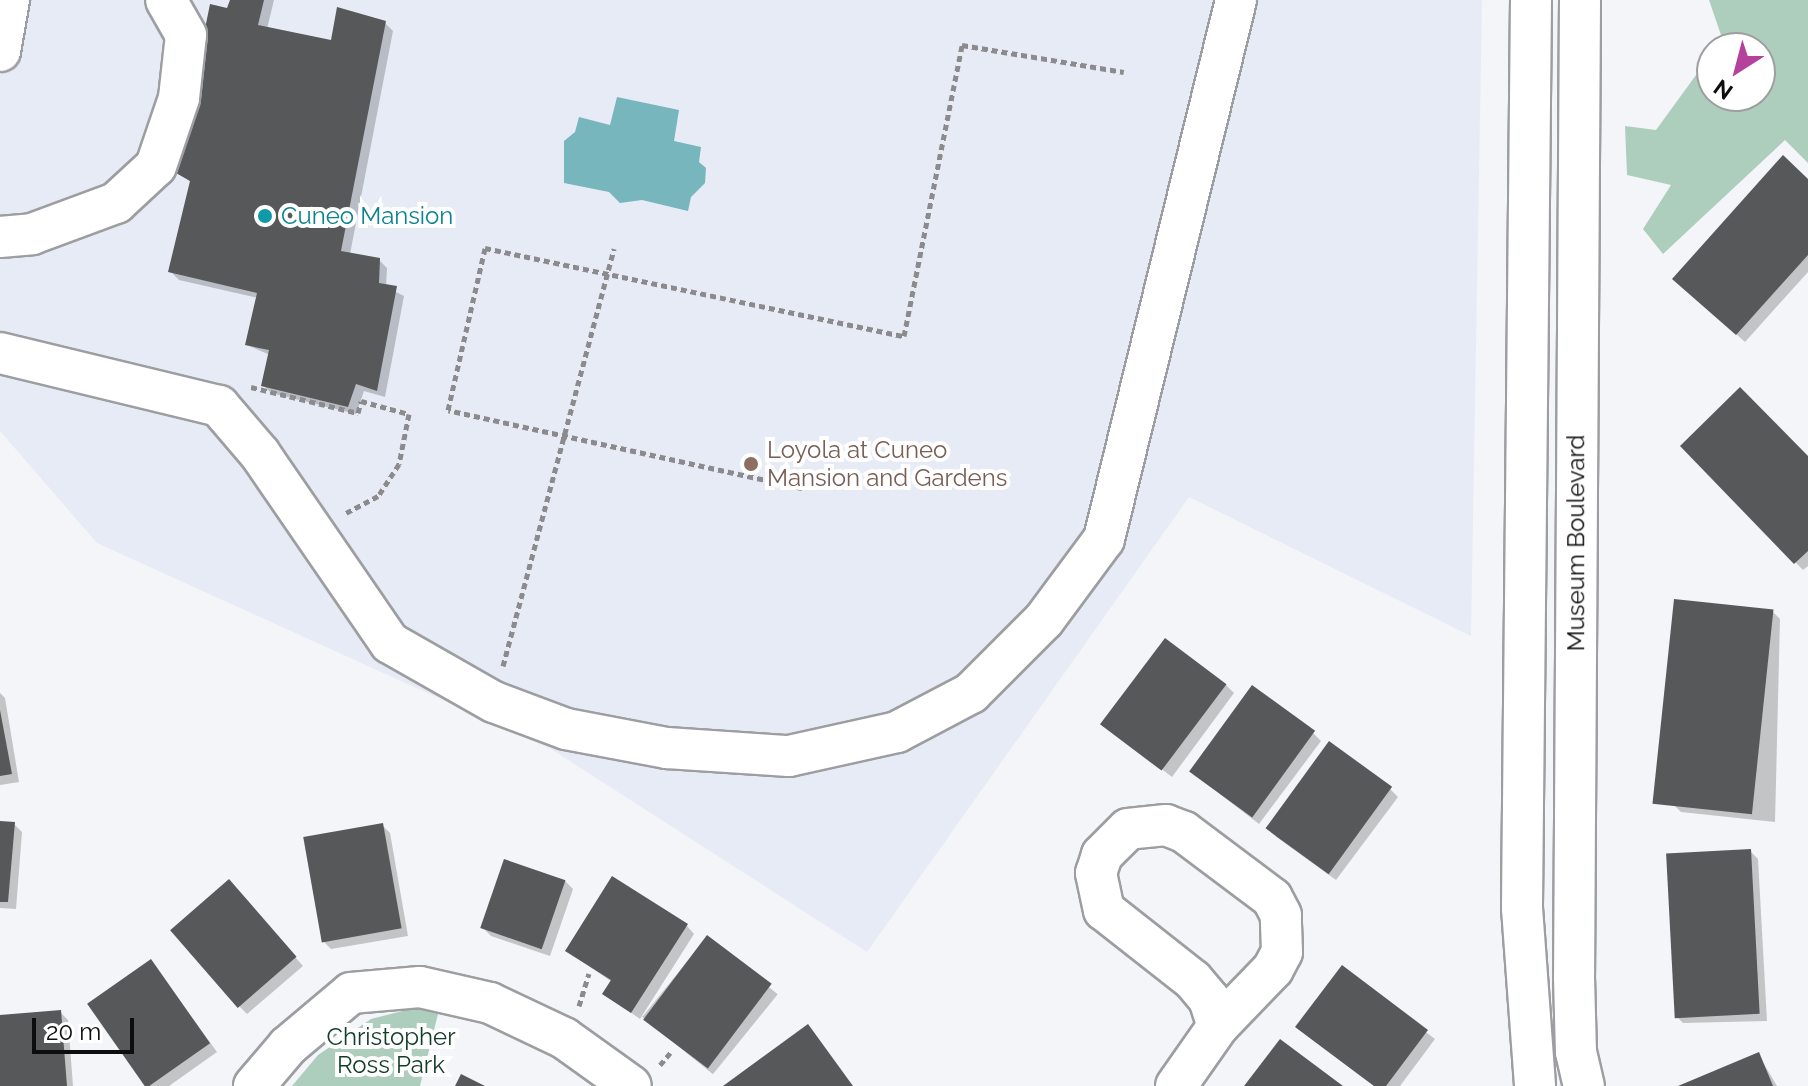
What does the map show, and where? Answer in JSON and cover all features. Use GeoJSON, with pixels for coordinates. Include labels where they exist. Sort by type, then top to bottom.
{"type":"FeatureCollection","features":[{"type":"Feature","properties":{"kind":"street"},"geometry":{"type":"LineString","coordinates":[[0,51],[9,0]]}},
{"type":"Feature","properties":{"kind":"street"},"geometry":{"type":"LineString","coordinates":[[0,237],[32,234],[116,203],[156,166],[179,98],[186,35],[166,0]]}},
{"type":"Feature","properties":{"kind":"street"},"geometry":{"type":"LineString","coordinates":[[0,353],[219,406],[260,454],[308,529],[390,643],[494,702],[566,729],[652,746],[789,756],[897,732],[971,693],[1044,620],[1104,539],[1236,0]]}},
{"type":"Feature","properties":{"kind":"street","name":"Museum Boulevard"},"geometry":{"type":"LineString","coordinates":[[1531,0],[1522,908],[1535,1086]]}},
{"type":"Feature","properties":{"kind":"street","name":"Museum Boulevard"},"geometry":{"type":"LineString","coordinates":[[1580,0],[1574,977],[1576,1052],[1584,1086]]}},
{"type":"Feature","properties":{"kind":"street"},"geometry":{"type":"LineString","coordinates":[[1176,1086],[1218,1026],[1273,969],[1284,933],[1281,915],[1260,888],[1184,832],[1147,824],[1128,829],[1113,840],[1096,873],[1104,910],[1193,980],[1209,999],[1218,1026]]}},
{"type":"Feature","properties":{"kind":"street"},"geometry":{"type":"LineString","coordinates":[[254,1086],[288,1046],[351,993],[420,987],[490,1003],[564,1038],[631,1086]]}},
{"type":"Feature","properties":{"kind":"path"},"geometry":{"type":"LineString","coordinates":[[802,488],[448,410],[485,248],[904,336],[962,45],[1124,72]]}},
{"type":"Feature","properties":{"kind":"path"},"geometry":{"type":"LineString","coordinates":[[494,702],[614,249]]}},
{"type":"Feature","properties":{"kind":"path"},"geometry":{"type":"LineString","coordinates":[[239,385],[358,413],[361,401],[409,414],[399,464],[378,496],[308,529]]}},
{"type":"Feature","properties":{"kind":"shaded area","name":"Loyola at Cuneo Mansion and Gardens"},"geometry":{"type":"Polygon","coordinates":[[[0,0],[1482,0],[1471,636],[1189,497],[867,952],[551,749],[97,543],[0,431],[0,0]]]}},
{"type":"Feature","properties":{"kind":"green space"},"geometry":{"type":"Polygon","coordinates":[[[1709,0],[1808,0],[1808,163],[1785,140],[1663,254],[1643,229],[1671,185],[1627,175],[1625,126],[1656,130],[1696,75],[1696,112],[1776,112],[1776,32],[1720,32],[1709,0]]]}},
{"type":"Feature","properties":{"kind":"green space","name":"Christopher Ross Park"},"geometry":{"type":"Polygon","coordinates":[[[414,1008],[438,1014],[420,1086],[292,1086],[318,1055],[371,1019],[414,1008]]]}},
{"type":"Feature","properties":{"kind":"water"},"geometry":{"type":"Polygon","coordinates":[[[617,97],[679,110],[674,141],[701,147],[699,162],[706,168],[705,183],[691,197],[688,211],[642,200],[620,203],[609,192],[564,183],[564,141],[575,132],[579,117],[610,125],[617,97]]]}},
{"type":"Feature","properties":{"kind":"building","name":"Cuneo Mansion"},"geometry":{"type":"Polygon","coordinates":[[[230,0],[264,0],[258,25],[331,40],[337,7],[386,21],[341,251],[380,258],[379,283],[397,286],[377,391],[356,384],[348,407],[261,386],[269,350],[245,345],[257,293],[168,272],[190,181],[176,173],[210,4],[227,8],[230,0]]]}},
{"type":"Feature","properties":{"kind":"building"},"geometry":{"type":"Polygon","coordinates":[[[1783,155],[1808,179],[1808,255],[1736,335],[1672,279],[1783,155]]]}},
{"type":"Feature","properties":{"kind":"building"},"geometry":{"type":"Polygon","coordinates":[[[1740,387],[1808,456],[1808,551],[1794,564],[1680,446],[1740,387]]]}},
{"type":"Feature","properties":{"kind":"building"},"geometry":{"type":"Polygon","coordinates":[[[1674,599],[1773,609],[1752,814],[1652,804],[1674,599]]]}},
{"type":"Feature","properties":{"kind":"building"},"geometry":{"type":"Polygon","coordinates":[[[1165,638],[1226,684],[1161,771],[1100,724],[1165,638]]]}},
{"type":"Feature","properties":{"kind":"building"},"geometry":{"type":"Polygon","coordinates":[[[1252,685],[1315,731],[1252,817],[1189,772],[1252,685]]]}},
{"type":"Feature","properties":{"kind":"building"},"geometry":{"type":"Polygon","coordinates":[[[0,710],[12,774],[0,776],[0,710]]]}},
{"type":"Feature","properties":{"kind":"building"},"geometry":{"type":"Polygon","coordinates":[[[1329,741],[1392,787],[1329,874],[1266,828],[1329,741]]]}},
{"type":"Feature","properties":{"kind":"building"},"geometry":{"type":"Polygon","coordinates":[[[0,821],[15,822],[8,902],[0,902],[0,821]]]}},
{"type":"Feature","properties":{"kind":"building"},"geometry":{"type":"Polygon","coordinates":[[[383,823],[402,928],[322,942],[303,837],[383,823]]]}},
{"type":"Feature","properties":{"kind":"building"},"geometry":{"type":"Polygon","coordinates":[[[1751,849],[1760,1014],[1675,1018],[1666,853],[1751,849]]]}},
{"type":"Feature","properties":{"kind":"building"},"geometry":{"type":"Polygon","coordinates":[[[504,859],[565,880],[542,949],[480,928],[504,859]]]}},
{"type":"Feature","properties":{"kind":"building"},"geometry":{"type":"Polygon","coordinates":[[[612,876],[688,924],[631,1013],[602,994],[611,980],[565,951],[612,876]]]}},
{"type":"Feature","properties":{"kind":"building"},"geometry":{"type":"Polygon","coordinates":[[[229,879],[297,957],[238,1008],[170,930],[229,879]]]}},
{"type":"Feature","properties":{"kind":"building"},"geometry":{"type":"Polygon","coordinates":[[[707,935],[772,984],[708,1068],[643,1020],[707,935]]]}},
{"type":"Feature","properties":{"kind":"building"},"geometry":{"type":"Polygon","coordinates":[[[151,959],[210,1043],[149,1086],[145,1086],[87,1004],[151,959]]]}},
{"type":"Feature","properties":{"kind":"building"},"geometry":{"type":"Polygon","coordinates":[[[1342,965],[1428,1030],[1386,1086],[1374,1086],[1295,1027],[1342,965]]]}},
{"type":"Feature","properties":{"kind":"building"},"geometry":{"type":"Polygon","coordinates":[[[61,1010],[67,1086],[0,1086],[0,1015],[61,1010]]]}},
{"type":"Feature","properties":{"kind":"building"},"geometry":{"type":"Polygon","coordinates":[[[808,1024],[853,1086],[723,1086],[808,1024]]]}},
{"type":"Feature","properties":{"kind":"building"},"geometry":{"type":"Polygon","coordinates":[[[1280,1039],[1343,1086],[1244,1086],[1280,1039]]]}},
{"type":"Feature","properties":{"kind":"building"},"geometry":{"type":"Polygon","coordinates":[[[1759,1052],[1773,1086],[1678,1086],[1759,1052]]]}},
{"type":"Feature","properties":{"kind":"building"},"geometry":{"type":"Polygon","coordinates":[[[461,1074],[485,1086],[455,1086],[461,1074]]]}},
{"type":"Feature","properties":{"kind":"place","name":"Cuneo Mansion"},"geometry":{"type":"Point","coordinates":[265,216]}},
{"type":"Feature","properties":{"kind":"place","name":"Loyola at Cuneo Mansion and Gardens"},"geometry":{"type":"Point","coordinates":[751,464]}}]}
